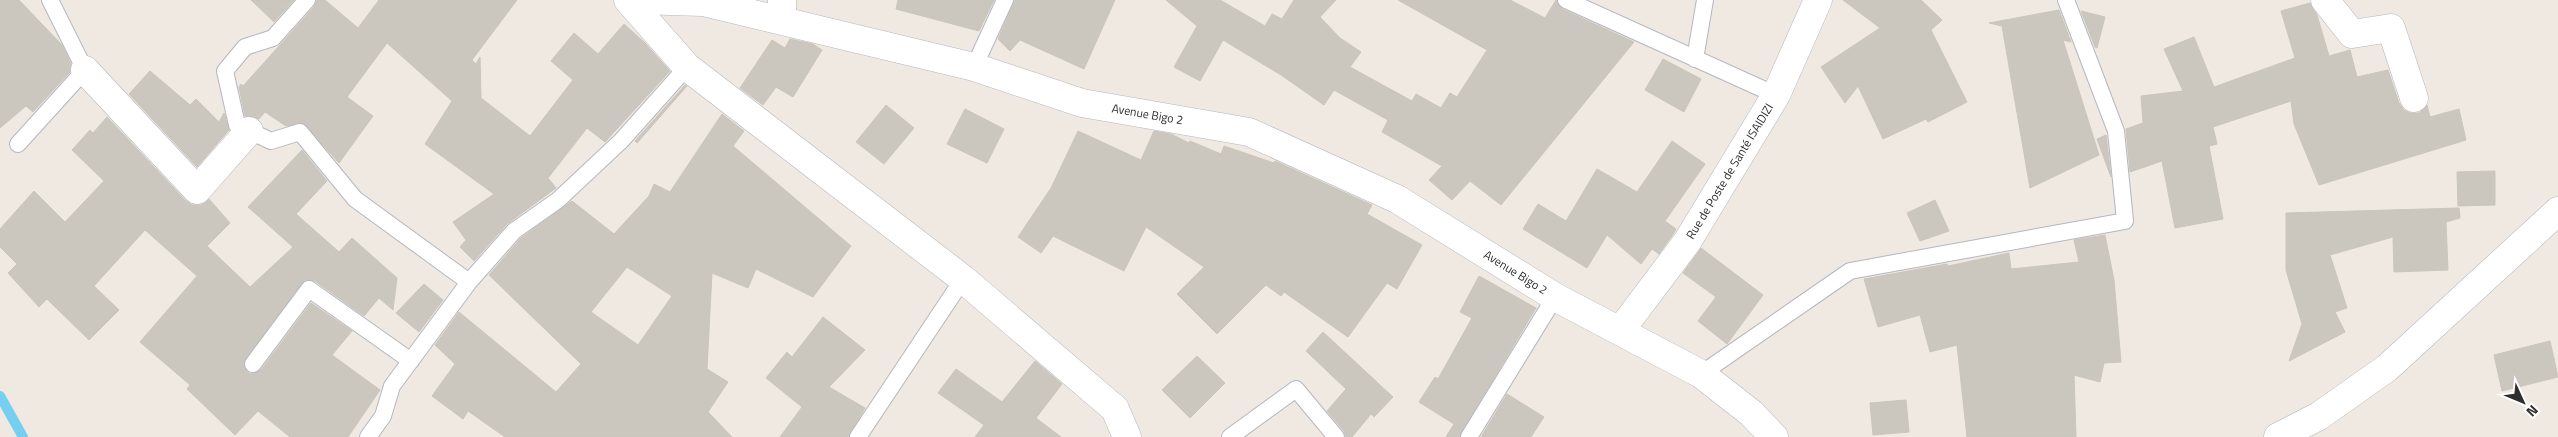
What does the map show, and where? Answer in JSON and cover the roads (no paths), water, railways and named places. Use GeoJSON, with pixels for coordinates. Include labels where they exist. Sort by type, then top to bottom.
{"type":"FeatureCollection","features":[{"type":"Feature","properties":{"kind":"street"},"geometry":{"type":"LineString","coordinates":[[628,0],[687,68],[963,279],[1115,409],[1127,437]]}},
{"type":"Feature","properties":{"kind":"street","name":"Avenue Bigo 2"},"geometry":{"type":"LineString","coordinates":[[637,0],[704,2],[782,10],[974,66],[1082,103],[1249,132],[1397,199],[1555,297],[1701,374],[1751,413],[1774,437]]}},
{"type":"Feature","properties":{"kind":"street","name":"Rue de Poste de Santé ISAIDIZI"},"geometry":{"type":"LineString","coordinates":[[1620,331],[1686,242],[1776,95],[1818,0]]}},
{"type":"Feature","properties":{"kind":"street"},"geometry":{"type":"LineString","coordinates":[[2325,0],[2352,34],[2391,28],[2414,98]]}},
{"type":"Feature","properties":{"kind":"street"},"geometry":{"type":"LineString","coordinates":[[85,70],[197,190],[249,130]]}},
{"type":"Feature","properties":{"kind":"street"},"geometry":{"type":"LineString","coordinates":[[2278,437],[2319,416],[2387,368],[2558,212]]}},
{"type":"Feature","properties":{"kind":"lane"},"geometry":{"type":"LineString","coordinates":[[18,144],[85,70],[50,0]]}},
{"type":"Feature","properties":{"kind":"lane"},"geometry":{"type":"LineString","coordinates":[[306,0],[273,38],[245,47],[225,71],[238,124],[271,141],[300,132],[355,199],[469,282]]}},
{"type":"Feature","properties":{"kind":"lane"},"geometry":{"type":"LineString","coordinates":[[974,66],[1005,0]]}},
{"type":"Feature","properties":{"kind":"lane"},"geometry":{"type":"LineString","coordinates":[[1566,0],[1776,95]]}},
{"type":"Feature","properties":{"kind":"lane"},"geometry":{"type":"LineString","coordinates":[[1695,59],[1705,0]]}},
{"type":"Feature","properties":{"kind":"lane"},"geometry":{"type":"LineString","coordinates":[[1701,374],[1850,271],[2125,221],[2116,132],[2066,0]]}},
{"type":"Feature","properties":{"kind":"lane"},"geometry":{"type":"LineString","coordinates":[[368,437],[383,416],[392,386],[469,282],[514,231],[558,200],[621,141],[687,68]]}},
{"type":"Feature","properties":{"kind":"lane"},"geometry":{"type":"LineString","coordinates":[[858,437],[963,279]]}},
{"type":"Feature","properties":{"kind":"lane"},"geometry":{"type":"LineString","coordinates":[[253,364],[309,289],[411,361]]}},
{"type":"Feature","properties":{"kind":"lane"},"geometry":{"type":"LineString","coordinates":[[1469,437],[1555,297]]}},
{"type":"Feature","properties":{"kind":"lane"},"geometry":{"type":"LineString","coordinates":[[1230,437],[1296,389],[1336,437]]}},
{"type":"Feature","properties":{"kind":"waterway"},"geometry":{"type":"LineString","coordinates":[[0,396],[23,437]]}}]}
